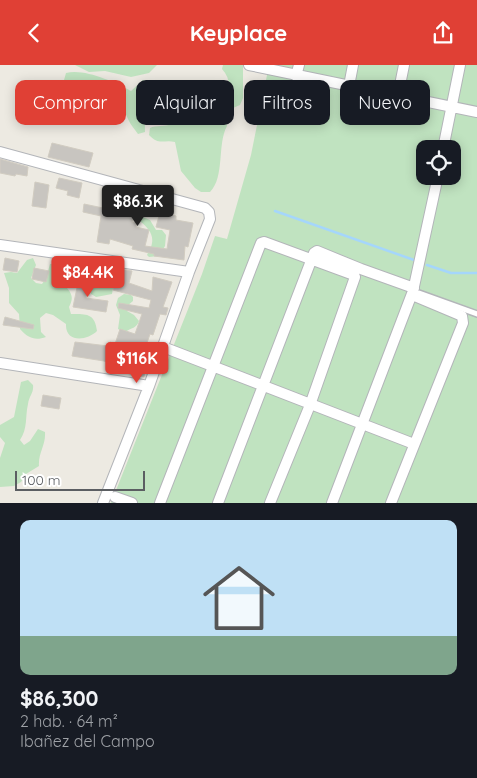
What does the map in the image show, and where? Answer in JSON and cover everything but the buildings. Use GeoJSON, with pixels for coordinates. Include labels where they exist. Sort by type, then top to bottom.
{"type":"FeatureCollection","features":[{"type":"Feature","properties":{"kind":"street"},"geometry":{"type":"LineString","coordinates":[[249,65],[298,70],[340,83]]}},
{"type":"Feature","properties":{"kind":"street"},"geometry":{"type":"LineString","coordinates":[[350,80],[353,65]]}},
{"type":"Feature","properties":{"kind":"street"},"geometry":{"type":"LineString","coordinates":[[401,80],[404,65]]}},
{"type":"Feature","properties":{"kind":"street"},"geometry":{"type":"LineString","coordinates":[[445,140],[460,65]]}},
{"type":"Feature","properties":{"kind":"street"},"geometry":{"type":"LineString","coordinates":[[430,102],[477,111]]}},
{"type":"Feature","properties":{"kind":"street"},"geometry":{"type":"LineString","coordinates":[[0,152],[206,208],[209,212],[210,219],[189,272],[150,386],[103,503]]}},
{"type":"Feature","properties":{"kind":"street"},"geometry":{"type":"LineString","coordinates":[[332,503],[413,291],[436,185]]}},
{"type":"Feature","properties":{"kind":"street"},"geometry":{"type":"LineString","coordinates":[[160,503],[264,242],[354,275],[355,280],[310,405],[270,503]]}},
{"type":"Feature","properties":{"kind":"street"},"geometry":{"type":"LineString","coordinates":[[0,245],[189,272]]}},
{"type":"Feature","properties":{"kind":"street"},"geometry":{"type":"LineString","coordinates":[[218,503],[311,259],[317,251],[413,291],[462,316],[463,323],[391,503]]}},
{"type":"Feature","properties":{"kind":"street"},"geometry":{"type":"LineString","coordinates":[[163,347],[414,444]]}},
{"type":"Feature","properties":{"kind":"street"},"geometry":{"type":"LineString","coordinates":[[0,363],[150,386]]}},
{"type":"Feature","properties":{"kind":"street"},"geometry":{"type":"LineString","coordinates":[[115,497],[132,503]]}},
{"type":"Feature","properties":{"kind":"lane"},"geometry":{"type":"LineString","coordinates":[[413,291],[477,314]]}},
{"type":"Feature","properties":{"kind":"green space"},"geometry":{"type":"Polygon","coordinates":[[[75,65],[157,65],[149,73],[131,77],[105,71],[89,72],[75,65]]]}},
{"type":"Feature","properties":{"kind":"green space"},"geometry":{"type":"Polygon","coordinates":[[[223,65],[243,65],[243,98],[240,105],[234,108],[234,80],[228,80],[222,69],[223,65]]]}},
{"type":"Feature","properties":{"kind":"green space"},"geometry":{"type":"Polygon","coordinates":[[[269,65],[477,65],[477,503],[111,503],[202,274],[215,236],[227,239],[251,155],[257,125],[330,125],[330,80],[266,80],[269,65]]]}},
{"type":"Feature","properties":{"kind":"green space"},"geometry":{"type":"Polygon","coordinates":[[[82,72],[108,80],[64,80],[66,73],[82,72]]]}},
{"type":"Feature","properties":{"kind":"green space"},"geometry":{"type":"Polygon","coordinates":[[[136,86],[136,125],[145,125],[145,132],[138,134],[126,114],[126,89],[131,91],[136,86]]]}},
{"type":"Feature","properties":{"kind":"green space"},"geometry":{"type":"Polygon","coordinates":[[[169,125],[227,125],[222,142],[218,178],[210,192],[201,192],[195,188],[181,171],[175,142],[159,141],[149,135],[150,128],[169,125]]]}},
{"type":"Feature","properties":{"kind":"green space"},"geometry":{"type":"Polygon","coordinates":[[[143,217],[150,220],[156,230],[162,230],[166,235],[165,246],[159,256],[149,257],[147,255],[151,247],[152,236],[140,221],[143,217]]]}},
{"type":"Feature","properties":{"kind":"green space"},"geometry":{"type":"Polygon","coordinates":[[[33,258],[36,265],[31,278],[36,283],[42,284],[50,264],[64,264],[70,268],[72,275],[67,288],[72,297],[69,307],[71,314],[89,316],[94,321],[97,331],[88,337],[73,337],[69,335],[66,324],[53,315],[46,313],[40,318],[41,332],[46,337],[32,338],[20,329],[19,314],[9,303],[9,288],[4,273],[17,273],[27,260],[33,258]]]}},
{"type":"Feature","properties":{"kind":"green space"},"geometry":{"type":"Polygon","coordinates":[[[100,268],[102,274],[98,280],[101,287],[104,286],[104,274],[108,272],[114,273],[115,277],[112,294],[96,297],[91,294],[91,287],[92,280],[100,268]]]}},
{"type":"Feature","properties":{"kind":"green space"},"geometry":{"type":"Polygon","coordinates":[[[124,294],[133,297],[133,301],[127,306],[127,311],[139,321],[135,327],[125,332],[118,329],[120,315],[116,305],[118,298],[124,294]]]}},
{"type":"Feature","properties":{"kind":"green space"},"geometry":{"type":"Polygon","coordinates":[[[28,380],[33,385],[33,388],[27,409],[24,431],[20,440],[24,445],[30,441],[38,429],[45,432],[39,466],[26,474],[21,482],[14,486],[0,487],[0,458],[5,443],[0,437],[0,425],[14,417],[21,382],[28,380]]]}},
{"type":"Feature","properties":{"kind":"waterway"},"geometry":{"type":"LineString","coordinates":[[275,211],[414,260]]}},
{"type":"Feature","properties":{"kind":"waterway"},"geometry":{"type":"LineString","coordinates":[[427,265],[451,273],[477,273]]}}]}
